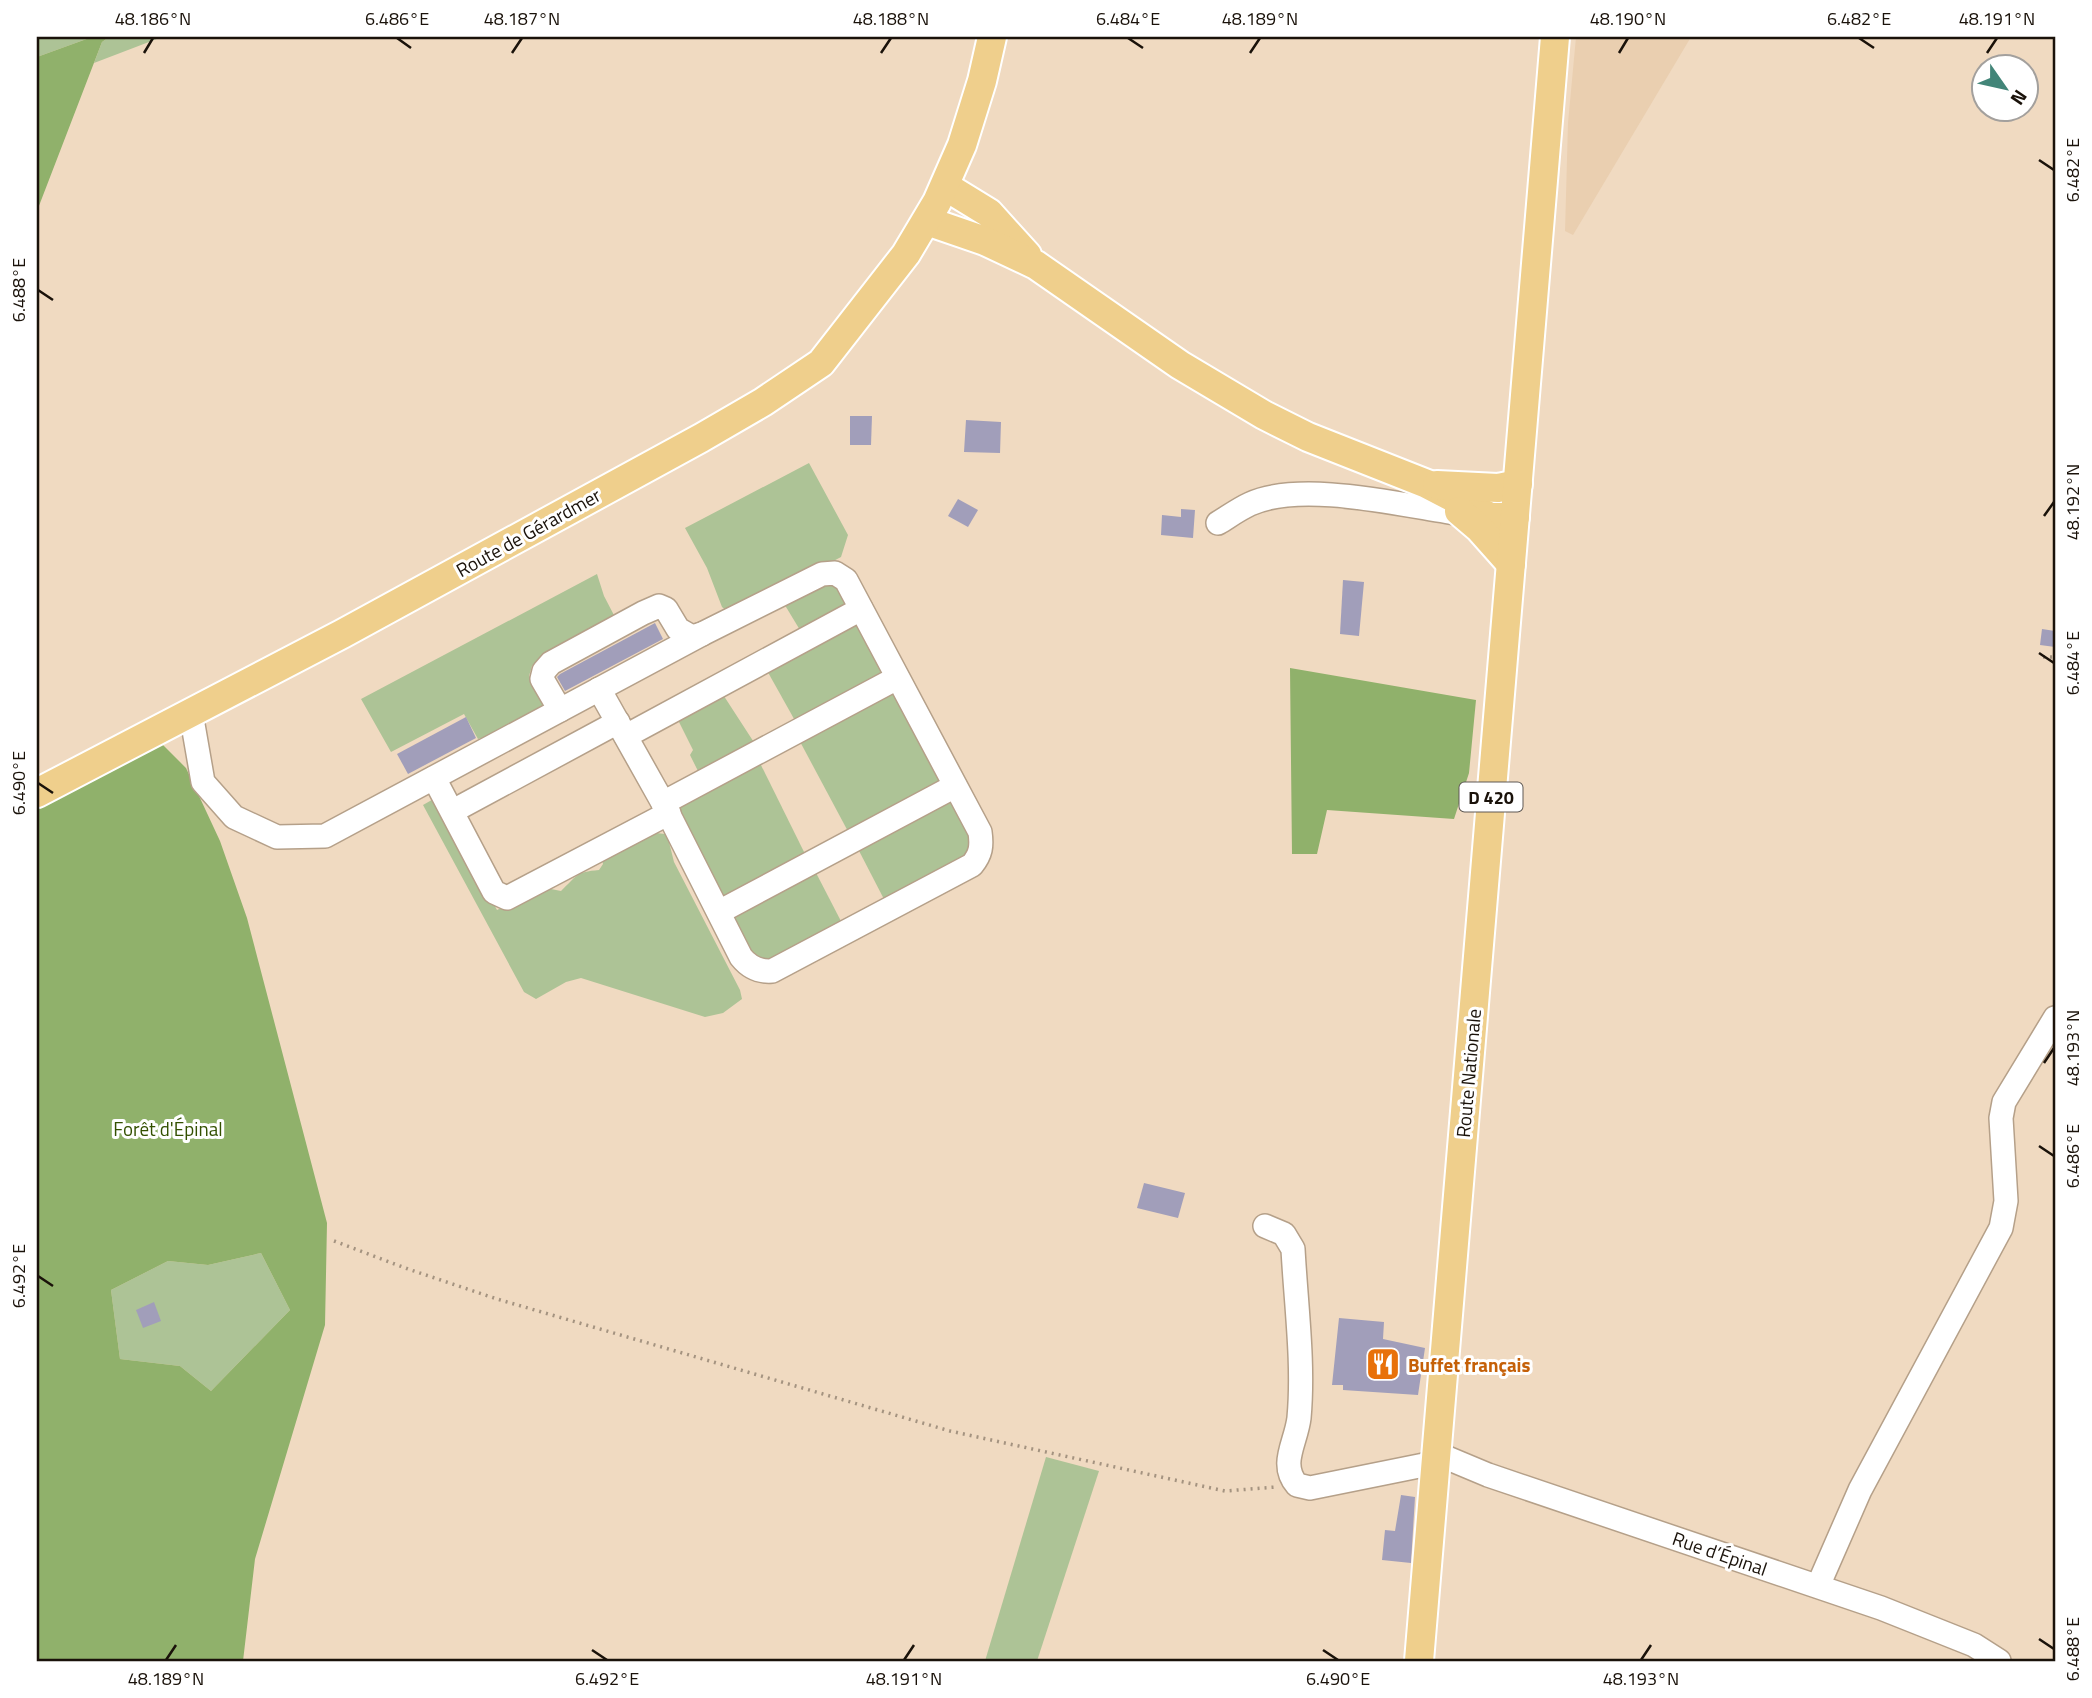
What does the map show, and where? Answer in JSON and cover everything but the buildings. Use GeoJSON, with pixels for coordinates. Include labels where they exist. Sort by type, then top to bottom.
{"type":"FeatureCollection","features":[{"type":"Feature","properties":{"kind":"main road","name":"Route de Gérardmer"},"geometry":{"type":"LineString","coordinates":[[37,793],[342,634],[763,402],[821,363],[899,264],[927,221],[962,145],[982,81],[992,37]]}},
{"type":"Feature","properties":{"kind":"main road","name":"D 420"},"geometry":{"type":"LineString","coordinates":[[1518,484],[1555,37]]}},
{"type":"Feature","properties":{"kind":"main road"},"geometry":{"type":"LineString","coordinates":[[945,186],[989,214],[1035,265]]}},
{"type":"Feature","properties":{"kind":"main road"},"geometry":{"type":"LineString","coordinates":[[927,221],[985,241],[1035,265],[1180,365],[1264,415],[1308,437],[1427,484],[1490,517],[1515,517]]}},
{"type":"Feature","properties":{"kind":"main road"},"geometry":{"type":"LineString","coordinates":[[1427,484],[1498,488],[1518,484]]}},
{"type":"Feature","properties":{"kind":"main road"},"geometry":{"type":"LineString","coordinates":[[1427,484],[1479,528],[1511,565]]}},
{"type":"Feature","properties":{"kind":"main road","name":"Route Nationale"},"geometry":{"type":"LineString","coordinates":[[1419,1661],[1518,484]]}},
{"type":"Feature","properties":{"kind":"street"},"geometry":{"type":"LineString","coordinates":[[1218,523],[1251,503],[1290,493],[1335,495],[1462,514]]}},
{"type":"Feature","properties":{"kind":"street"},"geometry":{"type":"LineString","coordinates":[[191,713],[202,782],[234,817],[276,837],[325,836],[411,791],[560,710],[599,689],[702,634],[822,574],[835,573],[846,580],[980,832],[982,844],[978,858],[972,865],[772,971],[763,972],[747,964],[666,808],[599,689]]}},
{"type":"Feature","properties":{"kind":"street"},"geometry":{"type":"LineString","coordinates":[[560,710],[542,679],[544,671],[551,663],[643,613],[659,606],[666,609],[678,629],[692,637],[702,634]]}},
{"type":"Feature","properties":{"kind":"street"},"geometry":{"type":"LineString","coordinates":[[453,811],[861,609]]}},
{"type":"Feature","properties":{"kind":"street"},"geometry":{"type":"LineString","coordinates":[[434,778],[494,892],[507,898],[897,678]]}},
{"type":"Feature","properties":{"kind":"street"},"geometry":{"type":"LineString","coordinates":[[719,912],[954,786]]}},
{"type":"Feature","properties":{"kind":"street"},"geometry":{"type":"LineString","coordinates":[[1818,1586],[1860,1490],[2001,1228],[2006,1202],[2001,1118],[2004,1102],[2055,1018]]}},
{"type":"Feature","properties":{"kind":"street"},"geometry":{"type":"LineString","coordinates":[[1265,1226],[1284,1234],[1293,1249],[1300,1374],[1298,1420],[1288,1462],[1289,1476],[1297,1485],[1310,1488],[1424,1465],[1436,1459]]}},
{"type":"Feature","properties":{"kind":"street","name":"Rue d’Épinal"},"geometry":{"type":"LineString","coordinates":[[1436,1459],[1445,1457],[1489,1475],[1881,1608],[1974,1644],[1999,1661]]}},
{"type":"Feature","properties":{"kind":"path"},"geometry":{"type":"LineString","coordinates":[[2043,656],[2055,657]]}},
{"type":"Feature","properties":{"kind":"path"},"geometry":{"type":"LineString","coordinates":[[334,1241],[497,1299],[950,1431],[1224,1491],[1297,1485]]}},
{"type":"Feature","properties":{"kind":"shaded area"},"geometry":{"type":"Polygon","coordinates":[[[1576,37],[1691,37],[1573,235],[1565,231],[1568,123],[1576,37]]]}},
{"type":"Feature","properties":{"kind":"green space"},"geometry":{"type":"Polygon","coordinates":[[[37,37],[92,37],[37,57],[37,37]]]}},
{"type":"Feature","properties":{"kind":"green space"},"geometry":{"type":"Polygon","coordinates":[[[92,37],[109,37],[102,42],[37,211],[37,57],[92,37]]]}},
{"type":"Feature","properties":{"kind":"green space"},"geometry":{"type":"Polygon","coordinates":[[[109,37],[162,37],[94,63],[102,42],[109,37]]]}},
{"type":"Feature","properties":{"kind":"green space"},"geometry":{"type":"Polygon","coordinates":[[[809,463],[848,535],[841,557],[735,613],[729,613],[722,607],[707,568],[685,528],[809,463]]]}},
{"type":"Feature","properties":{"kind":"green space"},"geometry":{"type":"Polygon","coordinates":[[[597,574],[604,596],[616,619],[532,666],[529,676],[541,689],[544,707],[514,721],[503,732],[478,739],[464,714],[391,752],[361,699],[597,574]]]}},
{"type":"Feature","properties":{"kind":"green space"},"geometry":{"type":"Polygon","coordinates":[[[829,582],[847,594],[845,611],[803,635],[783,602],[829,582]]]}},
{"type":"Feature","properties":{"kind":"green space"},"geometry":{"type":"Polygon","coordinates":[[[853,625],[859,627],[883,664],[878,681],[798,726],[765,667],[853,625]]]}},
{"type":"Feature","properties":{"kind":"green space"},"geometry":{"type":"Polygon","coordinates":[[[1290,668],[1476,700],[1469,773],[1454,819],[1327,810],[1317,854],[1292,854],[1290,668]]]}},
{"type":"Feature","properties":{"kind":"green space"},"geometry":{"type":"Polygon","coordinates":[[[720,690],[757,747],[701,777],[690,755],[693,750],[675,714],[720,690]]]}},
{"type":"Feature","properties":{"kind":"green space"},"geometry":{"type":"Polygon","coordinates":[[[886,692],[894,693],[940,782],[851,837],[797,736],[886,692]]]}},
{"type":"Feature","properties":{"kind":"green space","name":"Forêt d'Épinal"},"geometry":{"type":"Polygon","coordinates":[[[157,739],[186,768],[220,841],[247,918],[327,1223],[325,1325],[255,1559],[243,1661],[37,1661],[37,800],[157,739]],[[261,1253],[208,1265],[168,1261],[111,1290],[120,1359],[180,1366],[211,1391],[290,1310],[261,1253]]]}},
{"type":"Feature","properties":{"kind":"green space"},"geometry":{"type":"Polygon","coordinates":[[[757,757],[808,860],[726,896],[714,891],[677,805],[757,757]]]}},
{"type":"Feature","properties":{"kind":"green space"},"geometry":{"type":"Polygon","coordinates":[[[437,797],[497,910],[548,885],[551,889],[561,891],[581,874],[599,870],[603,864],[602,858],[648,832],[665,834],[674,862],[740,990],[742,999],[723,1013],[705,1017],[581,978],[566,982],[536,999],[524,992],[423,805],[437,797]]]}},
{"type":"Feature","properties":{"kind":"green space"},"geometry":{"type":"Polygon","coordinates":[[[949,802],[956,805],[975,849],[887,905],[856,845],[949,802]]]}},
{"type":"Feature","properties":{"kind":"green space"},"geometry":{"type":"Polygon","coordinates":[[[813,867],[844,927],[773,966],[754,962],[734,918],[737,911],[813,867]]]}},
{"type":"Feature","properties":{"kind":"green space"},"geometry":{"type":"Polygon","coordinates":[[[261,1253],[290,1310],[211,1391],[180,1366],[120,1359],[111,1290],[168,1261],[208,1265],[261,1253]]]}},
{"type":"Feature","properties":{"kind":"green space"},"geometry":{"type":"Polygon","coordinates":[[[1046,1457],[1099,1471],[1037,1661],[985,1661],[1046,1457]]]}},
{"type":"Feature","properties":{"kind":"place","name":"Buffet français"},"geometry":{"type":"Point","coordinates":[1383,1364]}}]}
